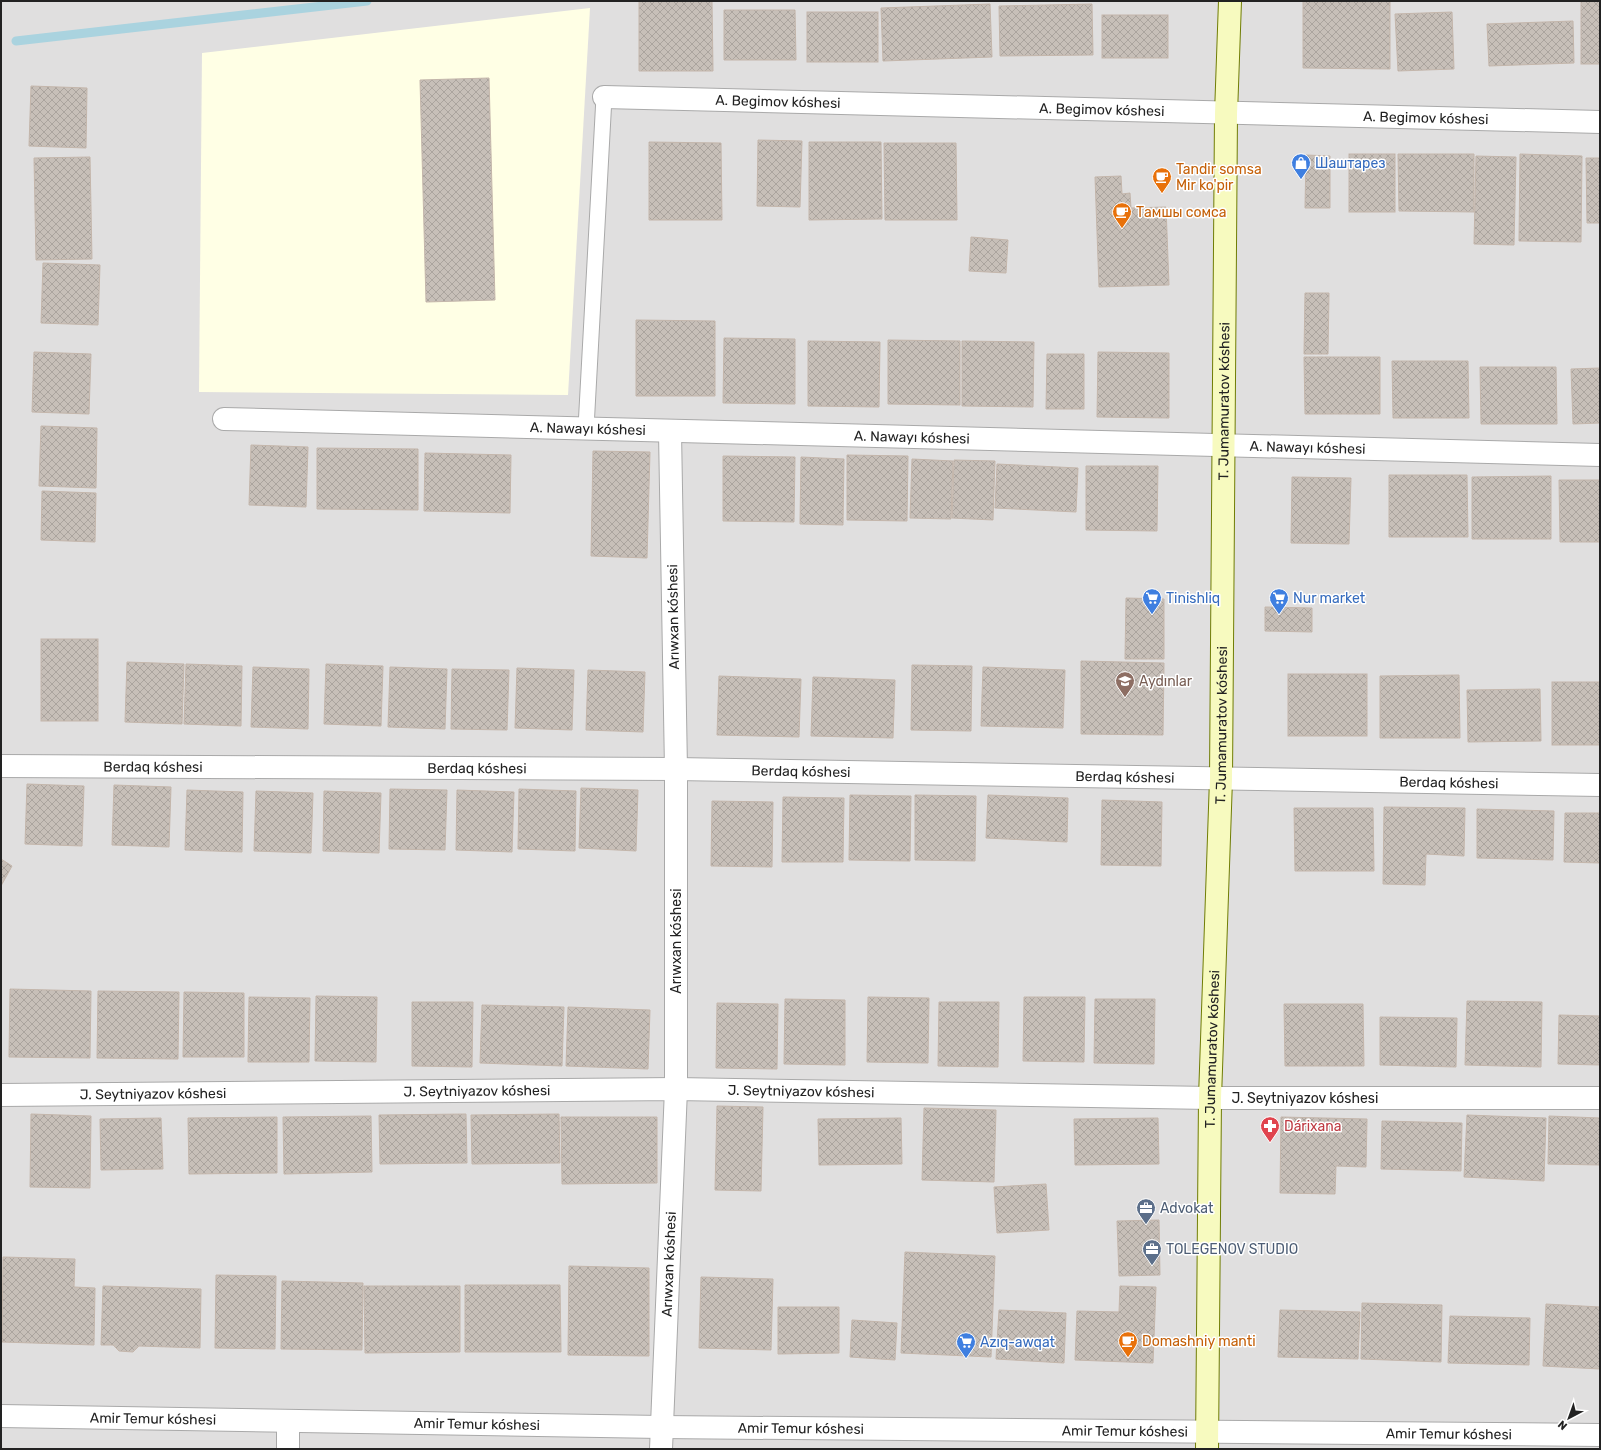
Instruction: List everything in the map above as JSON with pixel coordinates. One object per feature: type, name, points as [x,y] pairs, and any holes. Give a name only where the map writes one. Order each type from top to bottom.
[{"type":"main road","name":"T. Jumamuratov kóshesi","points":[[1207,1440],[1210,1098],[1221,779],[1226,114],[1230,1]]},
{"type":"street","name":"A. Begimov kóshesi","points":[[604,97],[1226,114],[1600,122]]},
{"type":"street","name":"A. Nawayı kóshesi","points":[[224,419],[586,428],[670,432],[1600,455]]},
{"type":"street","name":"Arıwxan kóshesi","points":[[661,1449],[676,1089],[676,769],[670,432]]},
{"type":"street","name":"Berdaq kóshesi","points":[[1,766],[676,769],[1600,785]]},
{"type":"street","name":"J. Seytniyazov kóshesi","points":[[1,1095],[676,1089],[1210,1098],[1600,1098]]},
{"type":"street","name":"Amir Temur kóshesi","points":[[1,1416],[661,1427],[1207,1440],[1600,1435]]},
{"type":"street","points":[[288,1421],[288,1449]]},
{"type":"lane","points":[[586,428],[604,97]]},
{"type":"shaded area","points":[[1,1],[1600,1],[1600,1449],[1,1449]]},
{"type":"shaded area","points":[[590,8],[568,395],[199,392],[202,53]]},
{"type":"building","points":[[639,1],[712,1],[713,71],[639,71]]},
{"type":"building","points":[[1303,1],[1390,1],[1390,69],[1303,68]]},
{"type":"building","points":[[1581,1],[1600,1],[1600,64],[1581,64]]},
{"type":"building","points":[[990,4],[992,57],[883,61],[881,8]]},
{"type":"building","points":[[1092,4],[1093,55],[1000,56],[999,6]]},
{"type":"building","points":[[724,10],[795,10],[796,60],[724,60]]},
{"type":"building","points":[[807,12],[878,12],[878,62],[807,62]]},
{"type":"building","points":[[1452,12],[1454,69],[1398,71],[1395,14]]},
{"type":"building","points":[[1102,15],[1168,15],[1168,58],[1102,58]]},
{"type":"building","points":[[1573,21],[1574,63],[1489,66],[1487,24]]},
{"type":"building","points":[[489,78],[495,300],[426,302],[420,80]]},
{"type":"building","points":[[31,86],[87,88],[86,148],[29,146]]},
{"type":"building","points":[[758,140],[802,141],[800,207],[757,206]]},
{"type":"building","points":[[649,142],[721,143],[722,220],[649,220]]},
{"type":"building","points":[[809,142],[881,142],[882,219],[809,220]]},
{"type":"building","points":[[884,143],[956,143],[957,220],[885,220]]},
{"type":"building","points":[[1349,154],[1395,154],[1395,212],[1349,212]]},
{"type":"building","points":[[1398,154],[1474,154],[1474,212],[1399,211]]},
{"type":"building","points":[[1520,154],[1582,156],[1581,242],[1519,241]]},
{"type":"building","points":[[1306,155],[1330,156],[1330,208],[1305,208]]},
{"type":"building","points":[[1476,156],[1516,157],[1514,245],[1474,244]]},
{"type":"building","points":[[90,157],[92,259],[36,260],[34,158]]},
{"type":"building","points":[[1586,158],[1600,158],[1600,223],[1587,223]]},
{"type":"building","points":[[1121,176],[1122,194],[1130,193],[1131,208],[1166,207],[1169,285],[1099,287],[1095,177]]},
{"type":"building","points":[[971,237],[1008,240],[1006,273],[969,271]]},
{"type":"building","points":[[43,263],[100,265],[98,325],[41,323]]},
{"type":"building","points":[[1305,293],[1329,293],[1328,354],[1304,354]]},
{"type":"building","points":[[636,320],[715,321],[715,396],[636,396]]},
{"type":"building","points":[[724,338],[795,339],[795,404],[723,403]]},
{"type":"building","points":[[888,340],[960,341],[960,405],[888,404]]},
{"type":"building","points":[[808,341],[880,342],[879,407],[808,406]]},
{"type":"building","points":[[962,341],[1034,342],[1033,407],[962,406]]},
{"type":"building","points":[[34,352],[91,354],[89,414],[32,412]]},
{"type":"building","points":[[1098,352],[1169,353],[1169,418],[1097,417]]},
{"type":"building","points":[[1047,354],[1084,354],[1084,409],[1046,409]]},
{"type":"building","points":[[1304,357],[1380,357],[1380,414],[1305,414]]},
{"type":"building","points":[[1392,361],[1468,361],[1469,418],[1393,418]]},
{"type":"building","points":[[1480,367],[1556,367],[1557,424],[1481,424]]},
{"type":"building","points":[[1600,368],[1600,423],[1573,424],[1571,369]]},
{"type":"building","points":[[41,426],[97,428],[96,488],[39,486]]},
{"type":"building","points":[[251,445],[308,447],[306,507],[249,505]]},
{"type":"building","points":[[317,448],[418,449],[418,510],[317,509]]},
{"type":"building","points":[[593,451],[650,452],[647,558],[591,556]]},
{"type":"building","points":[[425,453],[511,455],[510,513],[424,511]]},
{"type":"building","points":[[847,455],[908,456],[907,521],[847,520]]},
{"type":"building","points":[[723,456],[795,457],[794,522],[723,521]]},
{"type":"building","points":[[801,457],[844,459],[843,525],[800,524]]},
{"type":"building","points":[[912,459],[953,461],[951,519],[910,518]]},
{"type":"building","points":[[954,460],[995,461],[993,520],[952,518]]},
{"type":"building","points":[[997,464],[1078,468],[1076,512],[995,508]]},
{"type":"building","points":[[1086,466],[1158,466],[1157,531],[1086,530]]},
{"type":"building","points":[[1389,475],[1467,475],[1468,537],[1389,537]]},
{"type":"building","points":[[1551,476],[1551,539],[1472,539],[1472,477]]},
{"type":"building","points":[[1292,477],[1351,478],[1349,544],[1291,543]]},
{"type":"building","points":[[1559,480],[1600,480],[1600,542],[1560,542]]},
{"type":"building","points":[[42,491],[96,493],[95,542],[41,540]]},
{"type":"building","points":[[1126,598],[1164,599],[1164,659],[1125,659]]},
{"type":"building","points":[[1265,607],[1312,608],[1312,632],[1265,631]]},
{"type":"building","points":[[41,639],[98,639],[98,721],[41,721]]},
{"type":"building","points":[[1081,661],[1164,663],[1163,735],[1081,734]]},
{"type":"building","points":[[127,662],[184,664],[182,724],[125,722]]},
{"type":"building","points":[[186,664],[242,666],[241,726],[184,724]]},
{"type":"building","points":[[326,664],[383,666],[381,726],[324,724]]},
{"type":"building","points":[[912,665],[972,666],[971,731],[911,730]]},
{"type":"building","points":[[253,667],[309,669],[308,729],[251,727]]},
{"type":"building","points":[[390,667],[447,669],[445,729],[388,727]]},
{"type":"building","points":[[983,667],[1065,670],[1063,728],[981,726]]},
{"type":"building","points":[[517,668],[574,670],[572,730],[515,728]]},
{"type":"building","points":[[452,669],[509,670],[507,730],[451,729]]},
{"type":"building","points":[[588,670],[645,672],[643,732],[586,730]]},
{"type":"building","points":[[1288,674],[1367,674],[1367,736],[1288,736]]},
{"type":"building","points":[[1459,675],[1460,738],[1380,738],[1380,676]]},
{"type":"building","points":[[719,676],[801,679],[799,737],[717,735]]},
{"type":"building","points":[[813,677],[895,680],[893,738],[811,736]]},
{"type":"building","points":[[1552,682],[1600,682],[1600,745],[1552,745]]},
{"type":"building","points":[[1540,689],[1541,741],[1468,742],[1467,690]]},
{"type":"building","points":[[27,784],[84,786],[82,846],[25,844]]},
{"type":"building","points":[[114,785],[171,787],[169,847],[112,845]]},
{"type":"building","points":[[581,788],[638,790],[636,851],[579,848]]},
{"type":"building","points":[[390,789],[447,790],[445,850],[389,849]]},
{"type":"building","points":[[519,789],[576,791],[575,851],[518,849]]},
{"type":"building","points":[[187,790],[243,792],[242,852],[185,850]]},
{"type":"building","points":[[457,790],[514,792],[512,852],[456,850]]},
{"type":"building","points":[[256,791],[313,793],[311,853],[254,851]]},
{"type":"building","points":[[324,791],[381,793],[379,853],[323,851]]},
{"type":"building","points":[[850,795],[911,796],[910,861],[849,860]]},
{"type":"building","points":[[915,795],[976,796],[975,861],[915,860]]},
{"type":"building","points":[[988,795],[1068,798],[1067,842],[986,838]]},
{"type":"building","points":[[783,797],[844,798],[843,862],[782,862]]},
{"type":"building","points":[[1102,800],[1162,802],[1161,866],[1101,865]]},
{"type":"building","points":[[712,801],[773,802],[772,867],[711,866]]},
{"type":"building","points":[[1384,807],[1465,808],[1464,856],[1426,854],[1425,885],[1383,884]]},
{"type":"building","points":[[1294,808],[1373,808],[1374,871],[1295,871]]},
{"type":"building","points":[[1477,809],[1554,811],[1553,860],[1477,858]]},
{"type":"building","points":[[1565,813],[1600,813],[1600,863],[1564,862]]},
{"type":"building","points":[[1,859],[12,866],[1,886]]},
{"type":"building","points":[[10,989],[91,991],[90,1058],[9,1057]]},
{"type":"building","points":[[98,991],[179,992],[178,1059],[97,1058]]},
{"type":"building","points":[[184,992],[244,993],[244,1057],[183,1057]]},
{"type":"building","points":[[316,996],[377,997],[376,1062],[315,1061]]},
{"type":"building","points":[[249,997],[310,998],[309,1062],[248,1062]]},
{"type":"building","points":[[868,997],[929,998],[928,1063],[867,1062]]},
{"type":"building","points":[[1024,997],[1085,997],[1084,1062],[1023,1061]]},
{"type":"building","points":[[785,999],[845,1000],[845,1065],[784,1064]]},
{"type":"building","points":[[1095,999],[1155,999],[1154,1064],[1094,1063]]},
{"type":"building","points":[[1467,1001],[1542,1002],[1541,1067],[1465,1065]]},
{"type":"building","points":[[412,1002],[473,1002],[472,1067],[412,1066]]},
{"type":"building","points":[[939,1002],[999,1002],[998,1067],[938,1066]]},
{"type":"building","points":[[717,1003],[778,1004],[777,1069],[716,1068]]},
{"type":"building","points":[[1284,1004],[1363,1004],[1364,1066],[1285,1066]]},
{"type":"building","points":[[482,1005],[564,1007],[562,1066],[480,1063]]},
{"type":"building","points":[[568,1007],[650,1010],[648,1069],[566,1066]]},
{"type":"building","points":[[1559,1015],[1600,1016],[1600,1065],[1558,1064]]},
{"type":"building","points":[[1380,1017],[1457,1018],[1456,1067],[1380,1065]]},
{"type":"building","points":[[717,1106],[763,1107],[761,1191],[715,1190]]},
{"type":"building","points":[[924,1108],[996,1110],[994,1182],[922,1180]]},
{"type":"building","points":[[31,1114],[91,1116],[90,1188],[30,1187]]},
{"type":"building","points":[[466,1114],[467,1163],[380,1164],[379,1115]]},
{"type":"building","points":[[559,1114],[560,1163],[472,1164],[471,1115]]},
{"type":"building","points":[[1467,1115],[1546,1118],[1544,1181],[1464,1177]]},
{"type":"building","points":[[371,1116],[372,1172],[284,1174],[283,1117]]},
{"type":"building","points":[[1549,1116],[1600,1118],[1600,1165],[1548,1164]]},
{"type":"building","points":[[277,1117],[277,1173],[189,1174],[188,1118]]},
{"type":"building","points":[[561,1117],[657,1117],[657,1183],[562,1184]]},
{"type":"building","points":[[1281,1117],[1367,1119],[1366,1167],[1336,1166],[1335,1194],[1280,1193]]},
{"type":"building","points":[[161,1118],[163,1169],[101,1170],[100,1119]]},
{"type":"building","points":[[901,1118],[902,1164],[819,1165],[818,1119]]},
{"type":"building","points":[[1158,1118],[1159,1164],[1075,1165],[1074,1119]]},
{"type":"building","points":[[1382,1121],[1462,1123],[1461,1171],[1381,1169]]},
{"type":"building","points":[[1046,1184],[1049,1230],[997,1233],[994,1187]]},
{"type":"building","points":[[1159,1220],[1160,1275],[1119,1276],[1117,1221]]},
{"type":"building","points":[[905,1252],[995,1256],[991,1357],[901,1353]]},
{"type":"building","points":[[3,1257],[75,1259],[74,1287],[95,1288],[94,1345],[2,1342]]},
{"type":"building","points":[[569,1266],[649,1268],[649,1356],[568,1355]]},
{"type":"building","points":[[216,1275],[276,1276],[275,1349],[215,1348]]},
{"type":"building","points":[[701,1277],[773,1279],[771,1350],[699,1348]]},
{"type":"building","points":[[282,1281],[363,1283],[362,1350],[281,1349]]},
{"type":"building","points":[[465,1285],[560,1285],[561,1352],[465,1352]]},
{"type":"building","points":[[103,1286],[201,1289],[200,1348],[139,1346],[133,1352],[119,1351],[113,1345],[101,1345]]},
{"type":"building","points":[[364,1286],[460,1286],[460,1352],[365,1353]]},
{"type":"building","points":[[1120,1286],[1156,1287],[1153,1363],[1075,1360],[1077,1311],[1119,1312]]},
{"type":"building","points":[[1362,1303],[1442,1305],[1441,1362],[1361,1359]]},
{"type":"building","points":[[1546,1304],[1600,1307],[1600,1369],[1543,1366]]},
{"type":"building","points":[[778,1307],[839,1307],[839,1353],[778,1354]]},
{"type":"building","points":[[999,1310],[1066,1313],[1064,1363],[996,1359]]},
{"type":"building","points":[[1280,1310],[1360,1312],[1358,1359],[1278,1357]]},
{"type":"building","points":[[1450,1316],[1530,1318],[1529,1365],[1448,1363]]},
{"type":"building","points":[[852,1320],[897,1323],[895,1360],[850,1357]]},
{"type":"waterway","points":[[16,41],[367,1]]},
{"type":"place","name":"Шаштарез","points":[[1301,180]]},
{"type":"place","name":"Tandir somsa Mir ko'pir","points":[[1162,194]]},
{"type":"place","name":"Тамшы сомса","points":[[1122,229]]},
{"type":"place","name":"Tinishliq","points":[[1152,615]]},
{"type":"place","name":"Nur market","points":[[1279,615]]},
{"type":"place","name":"Aydınlar","points":[[1125,698]]},
{"type":"place","name":"Dárixana","points":[[1270,1143]]},
{"type":"place","name":"Advokat","points":[[1146,1225]]},
{"type":"place","name":"TOLEGENOV STUDIO","points":[[1152,1266]]},
{"type":"place","name":"Domashniy manti","points":[[1128,1358]]},
{"type":"place","name":"Azıq-awqat","points":[[966,1359]]}]
